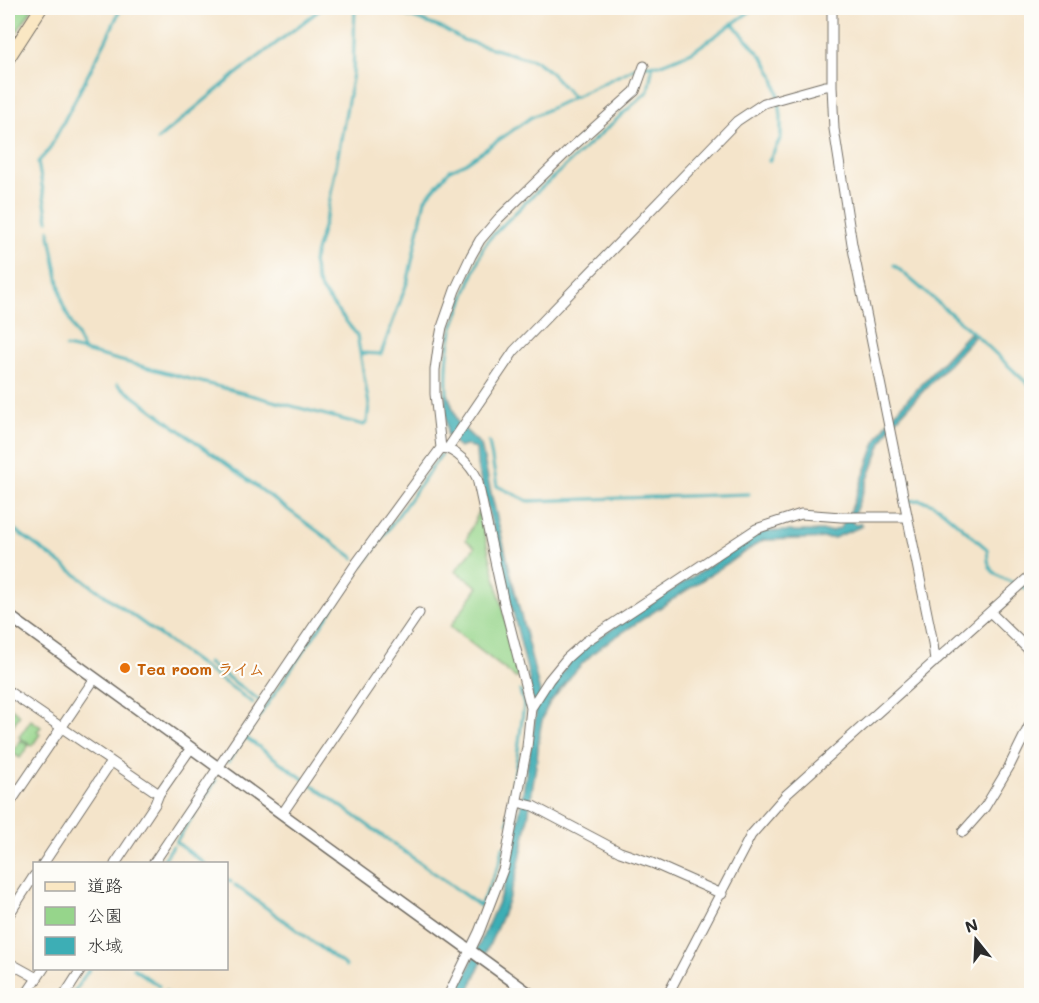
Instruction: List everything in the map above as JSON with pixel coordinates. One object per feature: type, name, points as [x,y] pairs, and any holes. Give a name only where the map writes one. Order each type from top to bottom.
[{"type":"main road","points":[[8,59],[41,8]]},
{"type":"street","points":[[832,8],[834,129],[852,244],[935,662]]},
{"type":"street","points":[[448,996],[471,952],[504,867],[518,803],[532,707],[504,603],[477,478],[472,468],[446,446],[435,394],[435,370],[442,327],[455,290],[480,240],[499,218],[570,149],[634,91],[644,66]]},
{"type":"street","points":[[154,862],[355,565],[462,426],[514,351],[737,121],[764,103],[832,86]]},
{"type":"street","points":[[532,707],[567,658],[585,642],[756,529],[801,514],[841,517],[907,517]]},
{"type":"street","points":[[667,996],[751,835],[787,794],[1032,574]]},
{"type":"street","points":[[990,612],[1032,653]]},
{"type":"street","points":[[282,814],[419,613]]},
{"type":"street","points":[[8,615],[533,996]]},
{"type":"street","points":[[8,806],[95,678]]},
{"type":"street","points":[[9,694],[159,794]]},
{"type":"street","points":[[963,832],[985,807],[1009,767],[1032,720]]},
{"type":"street","points":[[116,862],[191,748]]},
{"type":"street","points":[[44,862],[111,762]]},
{"type":"street","points":[[518,803],[533,806],[620,852],[652,863],[722,894]]},
{"type":"street","points":[[8,916],[33,878]]},
{"type":"street","points":[[8,962],[37,978]]},
{"type":"street","points":[[25,996],[43,970]]},
{"type":"street","points":[[64,996],[81,970]]},
{"type":"green space","points":[[18,8],[33,8],[16,33],[8,28],[8,23]]},
{"type":"green space","points":[[479,511],[519,676],[516,678],[450,627],[478,587],[455,571],[475,547],[466,540]]},
{"type":"green space","points":[[11,708],[20,715],[10,729],[8,713]]},
{"type":"green space","points":[[31,720],[41,727],[37,731],[40,734],[32,746],[19,737]]},
{"type":"green space","points":[[21,740],[29,745],[20,758],[12,753]]},
{"type":"water","points":[[969,333],[974,337],[893,423],[883,440],[852,522],[856,525],[861,523],[863,526],[834,538],[763,540],[603,645],[569,678],[552,700],[541,725],[521,855],[502,917],[467,996],[457,995],[501,895],[511,863],[536,715],[529,677],[477,465],[476,449],[467,445],[459,448],[447,435],[445,395],[448,394],[458,423],[481,445],[542,701],[569,663],[598,638],[754,537],[771,531],[832,531],[840,528],[850,512],[878,437],[891,417]]},
{"type":"waterway","points":[[48,220],[38,162],[49,150],[121,8]]},
{"type":"waterway","points":[[157,140],[235,75],[322,8]]},
{"type":"waterway","points":[[66,347],[364,425],[367,422],[369,405],[357,335],[322,291],[317,281],[313,262],[328,210],[353,73],[355,8]]},
{"type":"waterway","points":[[386,8],[444,29],[463,40],[536,61],[549,71],[573,97]]},
{"type":"waterway","points":[[360,353],[381,354],[408,280],[425,199],[450,170],[466,163],[530,118],[641,65],[659,65],[692,52],[755,8]]},
{"type":"waterway","points":[[732,23],[764,59],[773,75],[778,93],[781,137],[769,161]]},
{"type":"waterway","points":[[447,396],[447,361],[453,327],[483,248],[528,200],[648,91],[653,64]]},
{"type":"waterway","points":[[49,230],[63,305],[84,351]]},
{"type":"waterway","points":[[894,265],[978,337],[1032,388]]},
{"type":"waterway","points":[[117,384],[354,558]]},
{"type":"waterway","points":[[489,442],[497,486],[528,501],[749,494]]},
{"type":"waterway","points":[[363,565],[441,455]]},
{"type":"waterway","points":[[909,501],[919,500],[938,507],[987,549],[988,562],[993,571],[1016,584]]},
{"type":"waterway","points":[[8,525],[253,703]]},
{"type":"waterway","points":[[357,573],[245,737],[480,906],[500,862],[503,847]]},
{"type":"waterway","points":[[1022,587],[1032,591]]},
{"type":"waterway","points":[[208,663],[259,700]]},
{"type":"waterway","points":[[508,823],[524,705],[520,691]]},
{"type":"waterway","points":[[228,762],[245,737]]},
{"type":"waterway","points":[[202,862],[176,842],[216,780]]},
{"type":"waterway","points":[[162,862],[173,846]]},
{"type":"waterway","points":[[235,885],[346,966]]},
{"type":"waterway","points":[[71,996],[89,970]]},
{"type":"waterway","points":[[136,970],[159,986]]},
{"type":"waterway","points":[[165,991],[171,996]]},
{"type":"place","name":"Tea room ライム","points":[[125,668]]}]
